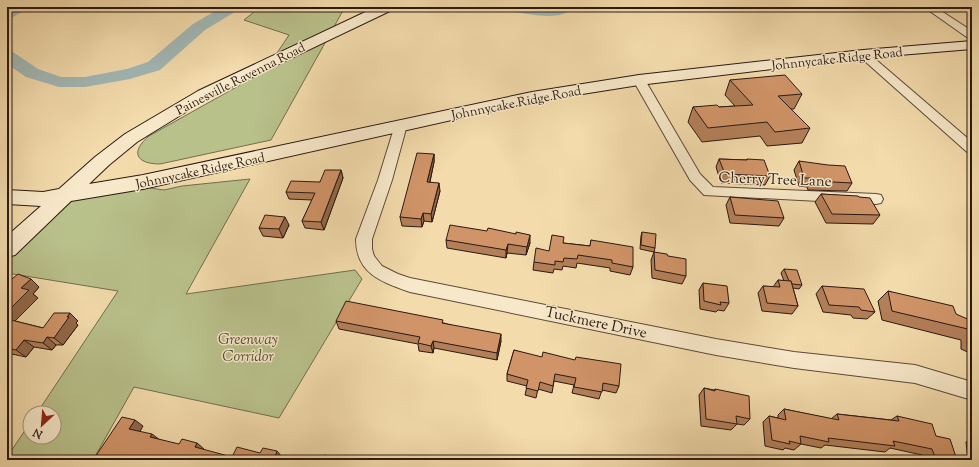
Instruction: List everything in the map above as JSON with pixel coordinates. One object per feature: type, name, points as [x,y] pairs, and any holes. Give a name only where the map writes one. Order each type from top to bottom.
[{"type":"main road","name":"Painesville Ravenna Road","points":[[7,249],[102,161],[131,138],[204,94],[387,7]]},
{"type":"main road","name":"Johnnycake Ridge Road","points":[[7,197],[43,199],[176,176],[401,125],[532,98],[639,80],[862,54],[972,45]]},
{"type":"street","points":[[929,7],[972,36]]},
{"type":"street","points":[[862,54],[972,149]]},
{"type":"street","name":"Cherry Tree Lane","points":[[639,80],[695,177],[709,192],[876,199]]},
{"type":"street","name":"Tuckmere Drive","points":[[401,125],[362,250],[366,260],[376,270],[393,280],[410,285],[716,347],[794,360],[915,374],[972,391]]},
{"type":"green space","points":[[260,7],[345,7],[271,140],[160,164],[145,162],[141,159],[138,156],[139,147],[149,136],[265,71],[289,35],[244,20]]},
{"type":"green space","name":"Greenway Corridor","points":[[250,179],[186,294],[355,270],[362,279],[279,418],[134,387],[93,460],[7,460],[7,457],[22,435],[22,445],[62,445],[62,405],[42,405],[118,291],[7,273],[7,251],[63,203],[118,183],[164,190],[182,186]]},
{"type":"building","points":[[785,75],[802,94],[778,96],[810,128],[775,132],[767,122],[708,128],[693,107],[753,105],[730,80]]},
{"type":"building","points":[[417,153],[434,154],[427,182],[439,183],[431,214],[423,213],[421,219],[400,217]]},
{"type":"building","points":[[719,159],[764,160],[770,176],[725,174]]},
{"type":"building","points":[[799,161],[845,166],[852,183],[814,181],[812,178],[804,178]]},
{"type":"building","points":[[325,170],[341,170],[321,222],[302,221],[315,193],[286,192],[291,181],[320,182]]},
{"type":"building","points":[[821,194],[870,198],[880,215],[832,214]]},
{"type":"building","points":[[730,197],[778,201],[784,218],[735,215]]},
{"type":"building","points":[[265,215],[285,217],[279,229],[259,228]]},
{"type":"building","points":[[450,225],[487,231],[488,228],[516,234],[516,232],[530,235],[527,247],[508,244],[506,250],[446,240]]},
{"type":"building","points":[[642,232],[656,234],[655,248],[641,245]]},
{"type":"building","points":[[552,235],[564,237],[563,243],[590,246],[591,240],[633,247],[633,267],[612,263],[612,260],[578,255],[577,259],[564,258],[563,262],[555,261],[555,265],[534,262],[536,248],[549,251]]},
{"type":"building","points":[[654,252],[686,259],[686,276],[655,270]]},
{"type":"building","points":[[784,269],[797,270],[802,285],[792,284],[791,281],[789,281]]},
{"type":"building","points":[[18,274],[31,279],[21,288],[29,290],[7,312],[7,283]]},
{"type":"building","points":[[778,280],[791,281],[798,306],[767,303],[763,286],[780,287]]},
{"type":"building","points":[[703,283],[727,286],[729,303],[720,302],[721,305],[704,301]]},
{"type":"building","points":[[822,286],[864,289],[875,312],[861,310],[859,307],[829,305]]},
{"type":"building","points":[[888,291],[953,306],[956,314],[972,321],[972,330],[892,311]]},
{"type":"building","points":[[346,301],[443,320],[442,323],[501,334],[497,353],[433,341],[431,346],[418,343],[420,337],[336,321]]},
{"type":"building","points":[[54,313],[70,313],[67,317],[69,317],[54,338],[47,337],[43,343],[24,340],[16,350],[7,348],[7,319],[43,328]]},
{"type":"building","points":[[514,350],[542,357],[543,352],[575,360],[576,357],[621,364],[619,386],[603,383],[602,392],[574,387],[576,378],[555,374],[553,386],[540,382],[538,391],[526,388],[528,380],[507,374]]},
{"type":"building","points":[[704,388],[749,396],[750,419],[736,416],[737,424],[706,419]]},
{"type":"building","points":[[784,409],[839,420],[837,414],[899,421],[897,416],[932,424],[936,436],[950,439],[957,460],[935,457],[932,449],[893,441],[895,446],[828,438],[829,442],[800,436],[801,444],[789,441],[790,444],[772,440],[769,416],[786,420]]},
{"type":"building","points":[[122,417],[135,420],[129,429],[152,434],[150,437],[179,444],[182,439],[197,443],[195,447],[232,457],[237,447],[260,453],[263,448],[277,451],[275,457],[289,460],[93,460]]},
{"type":"building","points":[[324,455],[334,457],[333,460],[321,460]]},
{"type":"waterway","points":[[7,15],[21,7]]},
{"type":"waterway","points":[[7,56],[32,73],[59,82],[85,82],[130,74],[154,66],[199,27],[233,7]]},
{"type":"waterway","points":[[514,7],[548,11],[555,11],[565,7]]}]
